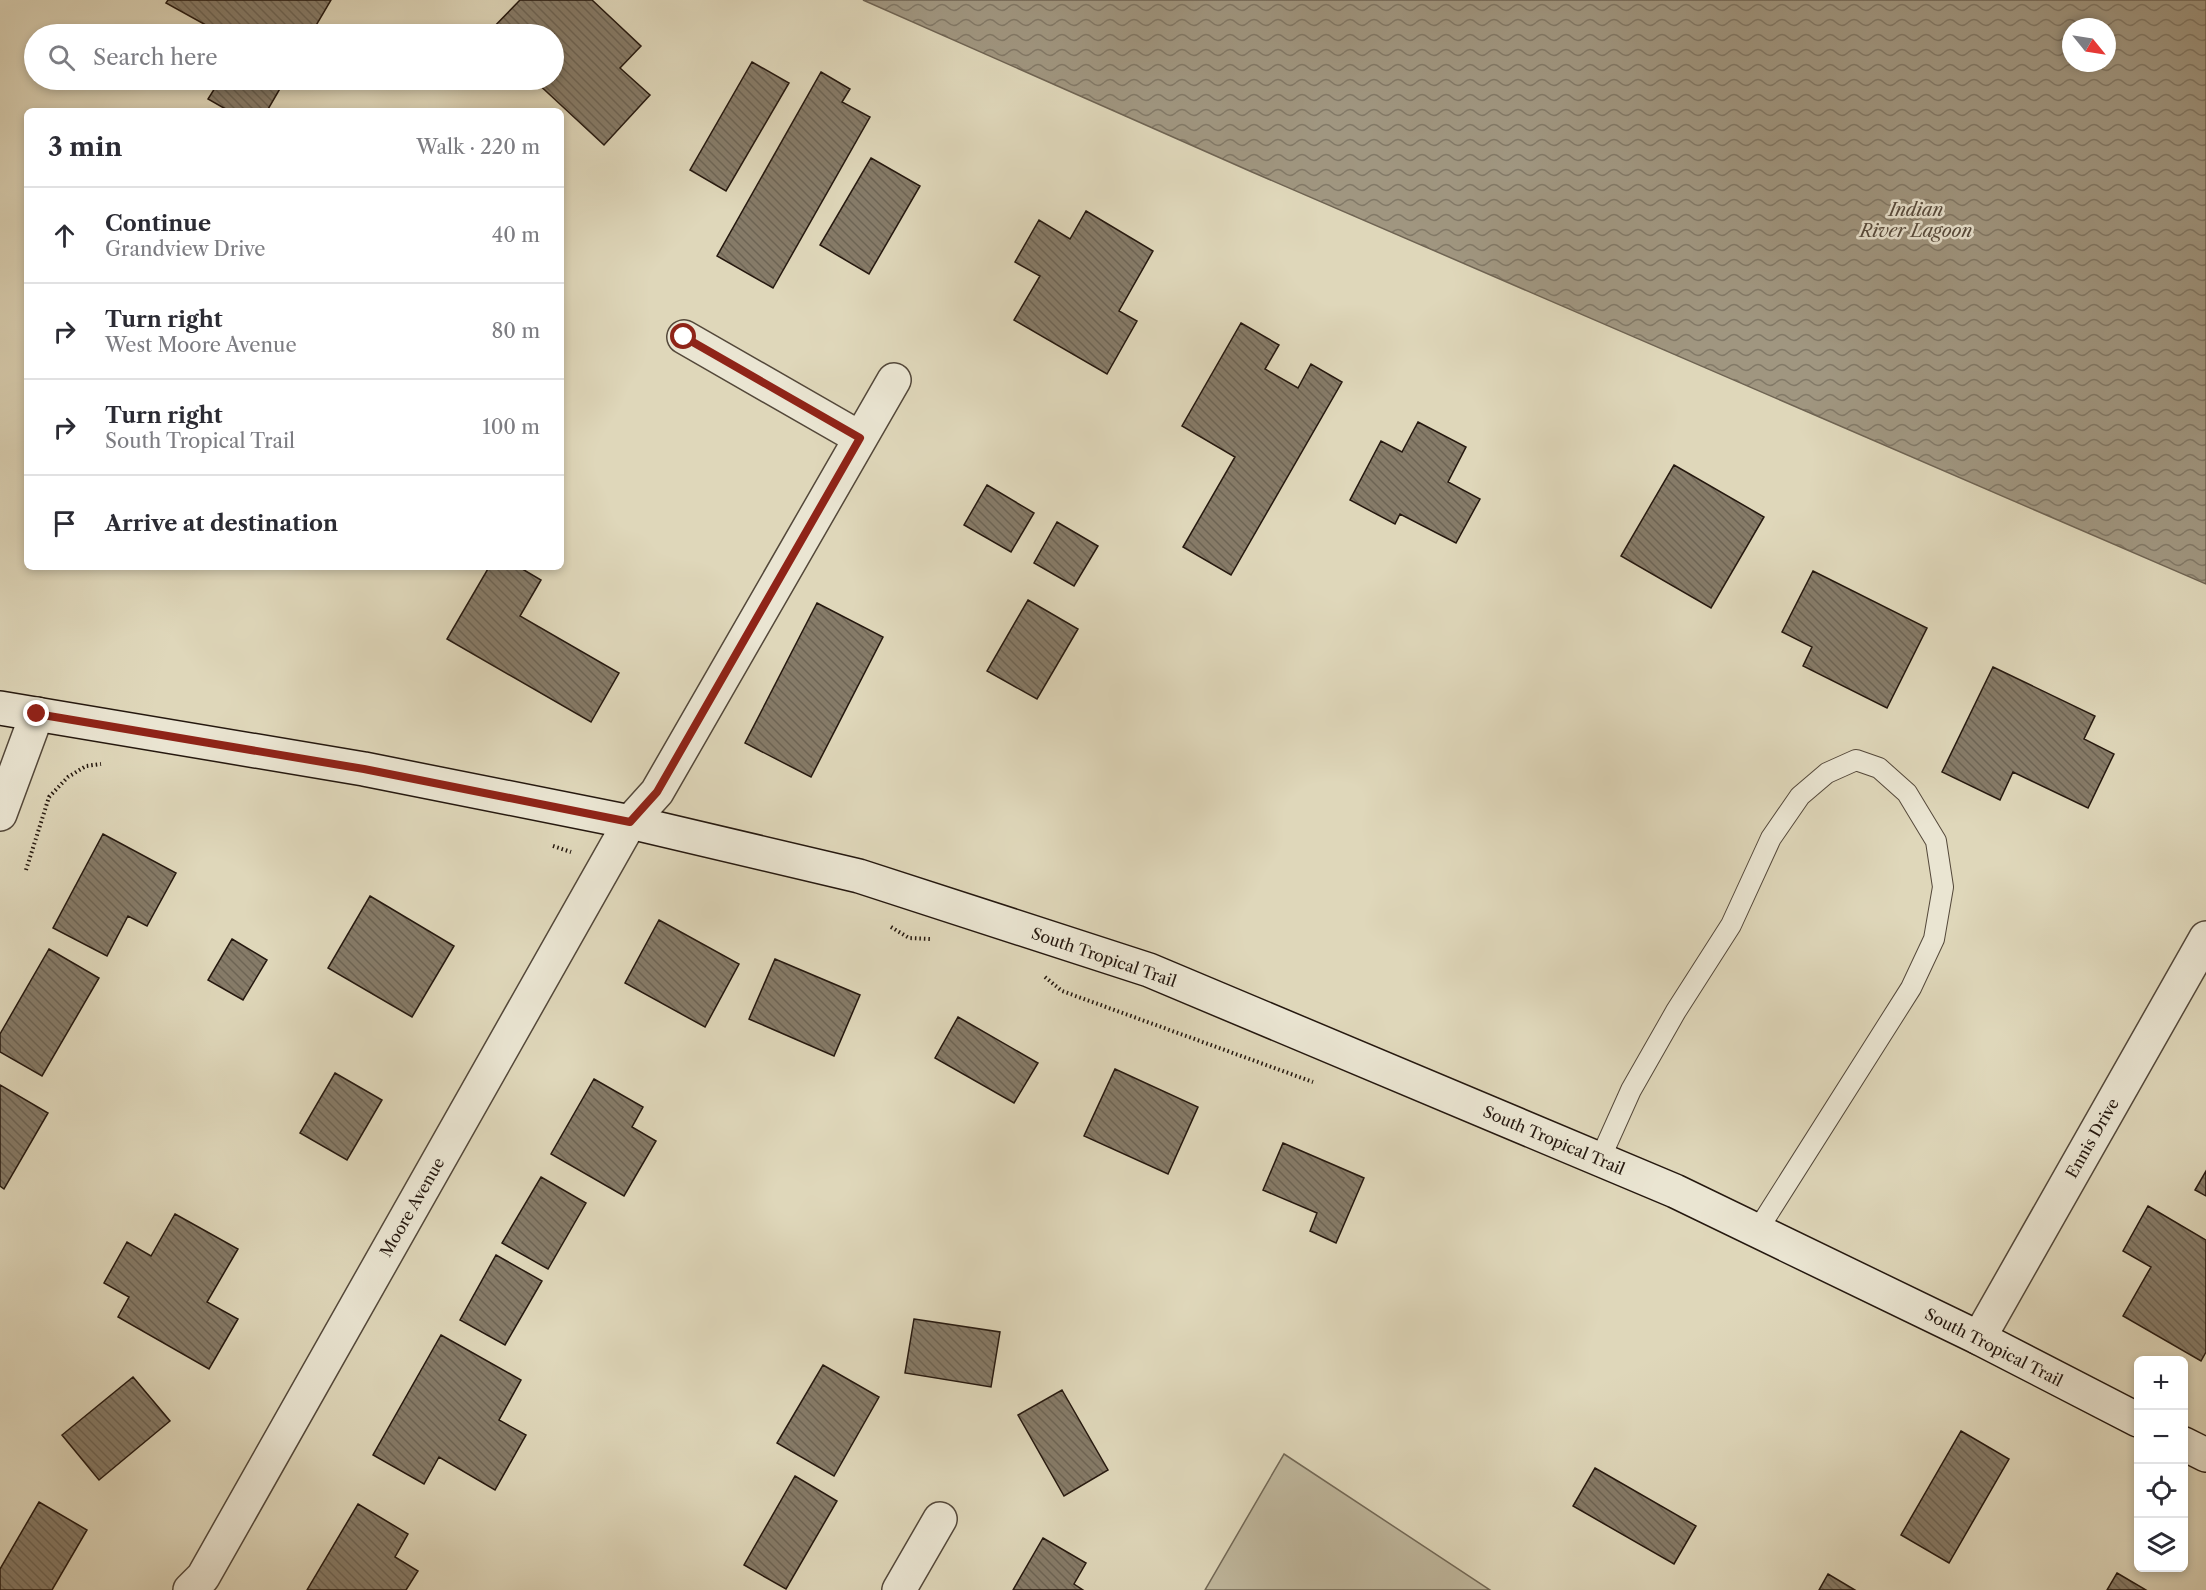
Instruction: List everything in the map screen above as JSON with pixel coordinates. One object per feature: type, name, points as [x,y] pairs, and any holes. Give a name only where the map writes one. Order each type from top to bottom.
[{"type":"street","points":[[684,337],[860,438]]},
{"type":"street","name":"Moore Avenue","points":[[190,1590],[203,1578],[630,822],[657,792],[894,380]]},
{"type":"street","name":"South Tropical Trail","points":[[0,708],[364,769],[630,822],[859,876],[1149,970],[1675,1191],[1979,1338],[2134,1417]]},
{"type":"street","points":[[0,814],[37,714]]},
{"type":"street","name":"Ennis Drive","points":[[1979,1338],[2206,938]]},
{"type":"street","points":[[2188,1446],[2206,1455]]},
{"type":"street","points":[[899,1590],[940,1519]]},
{"type":"lane","points":[[1600,1159],[1631,1090],[1676,1011],[1731,925],[1771,838],[1800,796],[1827,773],[1856,760],[1879,768],[1907,793],[1936,841],[1943,887],[1934,939],[1911,988],[1758,1231]]},
{"type":"path","points":[[26,870],[49,797],[68,777],[86,766],[106,763]]},
{"type":"path","points":[[545,844],[574,853],[609,859]]},
{"type":"path","points":[[887,923],[909,938],[933,939]]},
{"type":"path","points":[[1037,970],[1062,991],[1317,1083]]},
{"type":"shaded area","points":[[1284,1454],[1490,1590],[1205,1590]]},
{"type":"water","name":"Indian River Lagoon","points":[[863,0],[2206,0],[2206,584],[1252,172]]},
{"type":"building","points":[[168,0],[331,0],[317,24],[204,24],[166,3]]},
{"type":"building","points":[[520,0],[592,0],[641,46],[620,68],[650,95],[604,145],[545,90],[564,90],[564,24],[497,24]]},
{"type":"building","points":[[752,62],[789,83],[726,191],[690,170]]},
{"type":"building","points":[[821,72],[850,89],[842,102],[870,117],[773,288],[717,256]]},
{"type":"building","points":[[214,90],[279,90],[269,108],[224,108],[208,99]]},
{"type":"building","points":[[871,158],[920,186],[869,274],[820,245]]},
{"type":"building","points":[[1086,211],[1153,251],[1119,311],[1137,321],[1107,374],[1014,320],[1040,276],[1015,262],[1039,220],[1070,239]]},
{"type":"building","points":[[1241,323],[1279,345],[1265,369],[1298,388],[1311,364],[1342,382],[1231,575],[1183,547],[1235,457],[1182,426]]},
{"type":"building","points":[[1418,422],[1466,447],[1448,482],[1480,499],[1456,543],[1400,514],[1395,524],[1350,500],[1381,441],[1402,452]]},
{"type":"building","points":[[1674,465],[1764,517],[1711,608],[1621,556]]},
{"type":"building","points":[[987,485],[1034,513],[1011,552],[964,525]]},
{"type":"building","points":[[1057,522],[1098,546],[1074,586],[1034,563]]},
{"type":"building","points":[[487,570],[524,570],[541,580],[520,616],[619,673],[591,722],[447,639]]},
{"type":"building","points":[[1813,571],[1927,628],[1887,708],[1803,666],[1812,647],[1782,632]]},
{"type":"building","points":[[1028,600],[1078,629],[1037,699],[987,671]]},
{"type":"building","points":[[817,603],[883,637],[811,777],[745,743]]},
{"type":"building","points":[[1993,667],[2095,716],[2084,739],[2114,754],[2088,808],[2013,772],[2000,800],[1942,772]]},
{"type":"building","points":[[103,834],[176,873],[147,926],[128,916],[107,956],[53,928]]},
{"type":"building","points":[[370,896],[454,946],[412,1017],[328,968]]},
{"type":"building","points":[[659,920],[739,964],[705,1027],[625,983]]},
{"type":"building","points":[[232,939],[267,960],[243,1000],[208,980]]},
{"type":"building","points":[[49,949],[99,978],[42,1076],[0,1052],[0,1034]]},
{"type":"building","points":[[775,959],[860,995],[834,1056],[749,1019]]},
{"type":"building","points":[[958,1017],[1038,1063],[1014,1103],[935,1058]]},
{"type":"building","points":[[1115,1069],[1198,1107],[1168,1174],[1084,1136]]},
{"type":"building","points":[[335,1073],[382,1100],[347,1160],[300,1133]]},
{"type":"building","points":[[594,1079],[643,1107],[632,1127],[656,1141],[624,1196],[551,1154]]},
{"type":"building","points":[[0,1085],[48,1113],[4,1189],[0,1186]]},
{"type":"building","points":[[1283,1143],[1364,1178],[1336,1243],[1310,1231],[1317,1213],[1263,1190]]},
{"type":"building","points":[[2206,1171],[2206,1196],[2195,1190]]},
{"type":"building","points":[[541,1177],[586,1203],[548,1269],[502,1243]]},
{"type":"building","points":[[2148,1206],[2206,1240],[2206,1352],[2201,1361],[2123,1316],[2151,1267],[2123,1251]]},
{"type":"building","points":[[175,1214],[238,1249],[207,1302],[238,1319],[209,1369],[118,1317],[129,1297],[104,1283],[127,1242],[151,1256]]},
{"type":"building","points":[[496,1255],[542,1281],[505,1345],[460,1320]]},
{"type":"building","points":[[914,1319],[1000,1332],[991,1387],[905,1373]]},
{"type":"building","points":[[441,1335],[521,1380],[499,1420],[526,1435],[495,1490],[439,1457],[424,1484],[373,1455]]},
{"type":"building","points":[[823,1365],[879,1397],[834,1476],[777,1443]]},
{"type":"building","points":[[133,1377],[170,1421],[99,1480],[62,1435]]},
{"type":"building","points":[[1062,1390],[1108,1470],[1064,1496],[1018,1415]]},
{"type":"building","points":[[1961,1431],[2009,1459],[1949,1563],[1901,1535]]},
{"type":"building","points":[[1595,1468],[1696,1526],[1674,1564],[1573,1506]]},
{"type":"building","points":[[795,1476],[837,1501],[786,1589],[744,1565]]},
{"type":"building","points":[[39,1502],[87,1530],[52,1590],[0,1590],[0,1569]]},
{"type":"building","points":[[358,1504],[408,1534],[395,1557],[418,1571],[406,1590],[307,1590]]},
{"type":"building","points":[[1043,1538],[1086,1563],[1074,1584],[1083,1590],[1013,1590]]},
{"type":"building","points":[[2117,1573],[2146,1590],[2107,1590]]},
{"type":"building","points":[[1828,1574],[1855,1590],[1819,1590]]},
{"type":"route","points":[[37,714],[364,769],[630,822],[657,792],[860,438],[684,337]]}]
